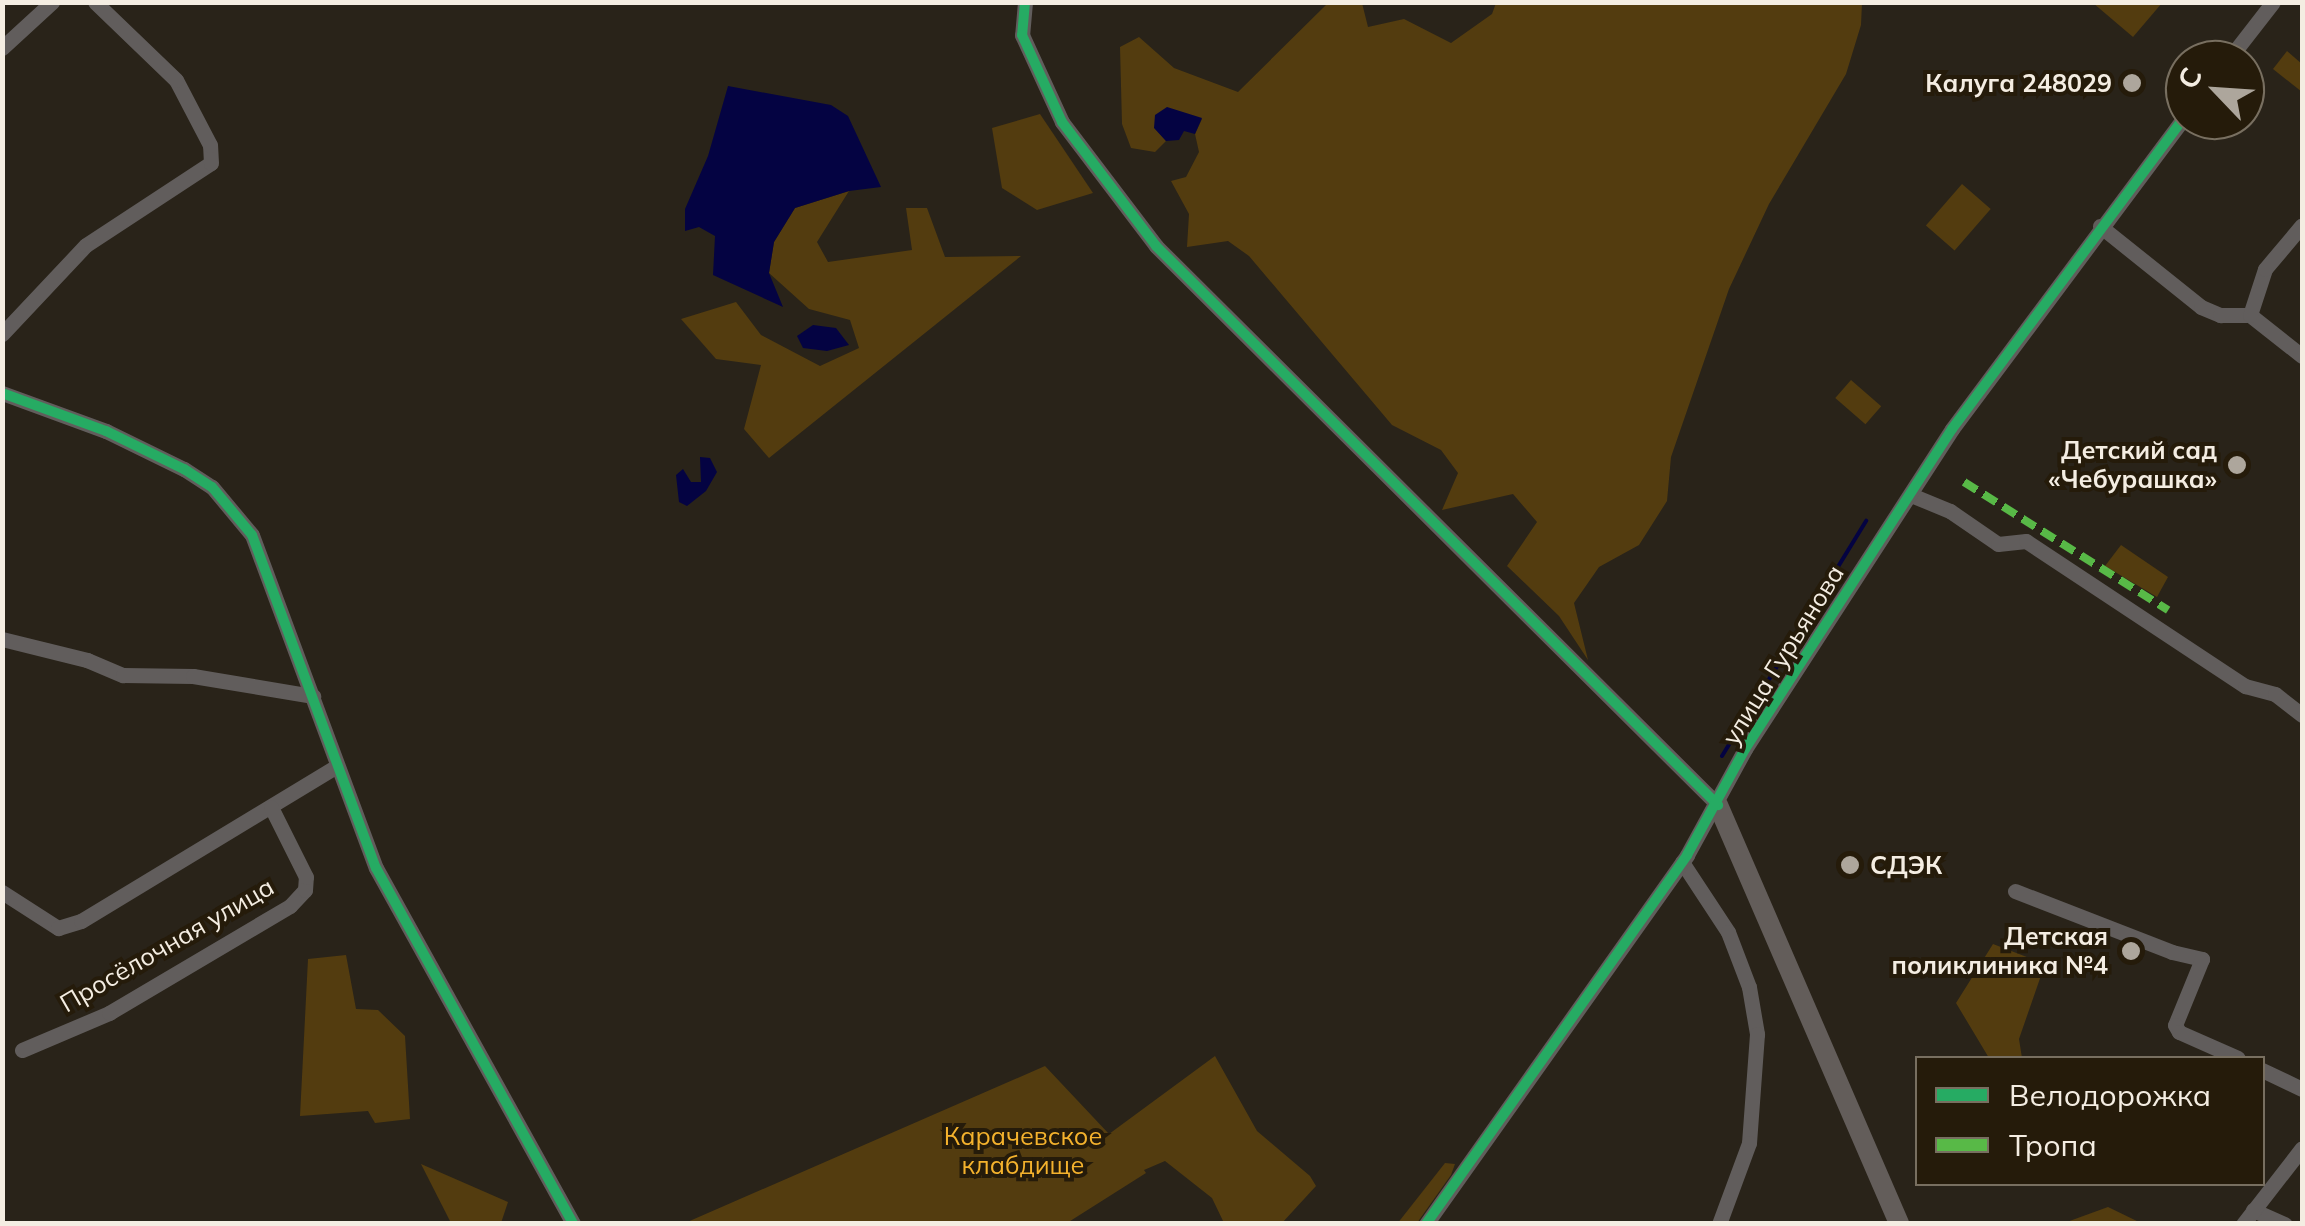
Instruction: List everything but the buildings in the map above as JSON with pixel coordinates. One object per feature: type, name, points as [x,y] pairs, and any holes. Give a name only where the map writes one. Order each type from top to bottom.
[{"type":"main road","points":[[1718,805],[1899,1224]]},
{"type":"street","points":[[2,48],[52,2]]},
{"type":"street","points":[[2,334],[86,245],[210,163],[210,145],[176,80],[94,2]]},
{"type":"street","points":[[1025,2],[1022,35],[1062,122],[1156,246],[1592,685],[1718,805]]},
{"type":"street","points":[[2244,40],[2273,2]]},
{"type":"street","name":"улица Гурьянова","points":[[1426,1224],[1682,862],[1718,805],[1745,749],[1998,362],[2166,140]]},
{"type":"street","points":[[2250,315],[2264,269],[2302,225]]},
{"type":"street","points":[[2100,226],[2200,307],[2220,315],[2250,315],[2302,356]]},
{"type":"street","points":[[2,393],[106,431],[212,487],[252,535],[335,767],[376,868],[572,1224]]},
{"type":"street","points":[[1911,496],[1950,511],[1998,544],[2026,541],[2244,686],[2276,694],[2302,715]]},
{"type":"street","points":[[2,639],[87,660],[123,675],[193,676],[312,696]]},
{"type":"street","points":[[2,892],[58,928],[81,921],[335,767]]},
{"type":"street","name":"Просёлочная улица","points":[[22,1050],[109,1013],[290,906],[305,890],[306,877],[271,807]]},
{"type":"street","points":[[1682,862],[1728,932],[1749,987],[1757,1034],[1749,1143],[1718,1224]]},
{"type":"street","points":[[2015,891],[2172,952],[2202,959],[2174,1025],[2179,1032],[2233,1056]]},
{"type":"street","points":[[2265,1071],[2302,1088]]},
{"type":"street","points":[[2243,1224],[2302,1148]]},
{"type":"street","points":[[2253,1210],[2285,1224]]},
{"type":"green space","points":[[1328,3],[1362,3],[1368,27],[1404,19],[1451,43],[1492,14],[1496,3],[1862,3],[1861,25],[1846,74],[1769,204],[1729,289],[1671,457],[1667,501],[1639,545],[1599,567],[1574,603],[1588,660],[1559,616],[1507,566],[1537,522],[1513,494],[1442,510],[1458,473],[1441,450],[1392,425],[1249,256],[1228,241],[1187,247],[1189,214],[1171,181],[1186,177],[1199,152],[1195,134],[1202,119],[1154,127],[1166,141],[1155,152],[1131,148],[1122,124],[1120,47],[1139,37],[1174,68],[1238,92]]},
{"type":"green space","points":[[2093,3],[2162,3],[2133,37]]},
{"type":"green space","points":[[2287,51],[2302,64],[2302,92],[2273,69]]},
{"type":"green space","points":[[1040,114],[1093,193],[1037,210],[1002,188],[992,128]]},
{"type":"green space","points":[[1962,184],[1991,209],[1955,250],[1926,226]]},
{"type":"green space","points":[[849,191],[817,242],[828,262],[912,250],[906,208],[927,208],[945,257],[1021,256],[769,458],[744,429],[761,365],[716,359],[681,319],[736,302],[761,335],[820,366],[859,348],[850,320],[809,309],[769,273],[774,242],[795,208]]},
{"type":"green space","points":[[1851,380],[1881,406],[1865,424],[1835,398]]},
{"type":"green space","points":[[2121,545],[2168,577],[2157,597],[2105,566]]},
{"type":"green space","points":[[1993,944],[2045,964],[2019,1039],[2022,1056],[1988,1056],[1956,1003]]},
{"type":"green space","points":[[346,955],[356,1009],[378,1010],[405,1036],[410,1119],[375,1123],[368,1111],[300,1116],[308,959]]},
{"type":"green space","name":"Карачевское клабдище","points":[[1215,1056],[1257,1131],[1310,1176],[1316,1186],[1282,1223],[1224,1223],[1212,1198],[1165,1161],[1144,1170],[1146,1173],[1067,1223],[685,1223],[1045,1066],[1109,1134]]},
{"type":"green space","points":[[1445,1163],[1455,1164],[1451,1175],[1417,1223],[1397,1224]]},
{"type":"green space","points":[[421,1164],[508,1202],[501,1223],[451,1223]]},
{"type":"green space","points":[[2108,1207],[2141,1223],[2064,1223]]},
{"type":"shaded area","points":[[728,86],[831,105],[848,116],[881,187],[849,191],[795,208],[774,242],[769,273],[783,307],[713,275],[715,236],[699,227],[685,231],[685,209],[708,156]]},
{"type":"shaded area","points":[[1167,107],[1202,118],[1195,134],[1184,131],[1179,140],[1166,141],[1154,128],[1155,115]]},
{"type":"shaded area","points":[[813,325],[836,328],[849,345],[827,351],[803,348],[797,336]]},
{"type":"shaded area","points":[[700,457],[710,458],[717,472],[706,491],[687,506],[679,502],[676,475],[683,469],[691,482],[701,482]]},
{"type":"waterway","points":[[1722,756],[1866,521]]},
{"type":"marked path","points":[[1964,482],[2168,610]]},
{"type":"cycle path","points":[[1025,2],[1022,35],[1062,122],[1156,246],[1718,805]]},
{"type":"cycle path","points":[[1426,1224],[1687,855],[1745,749],[1952,429],[2167,140]]},
{"type":"cycle path","points":[[2,393],[106,431],[184,469],[212,487],[252,535],[376,868],[573,1224]]},
{"type":"place","name":"Калуга 248029","points":[[2132,83]]},
{"type":"place","name":"Детский сад «Чебурашка»","points":[[2237,465]]},
{"type":"place","name":"СДЭК","points":[[1850,865]]},
{"type":"place","name":"Детская поликлиника №4","points":[[2131,951]]}]
